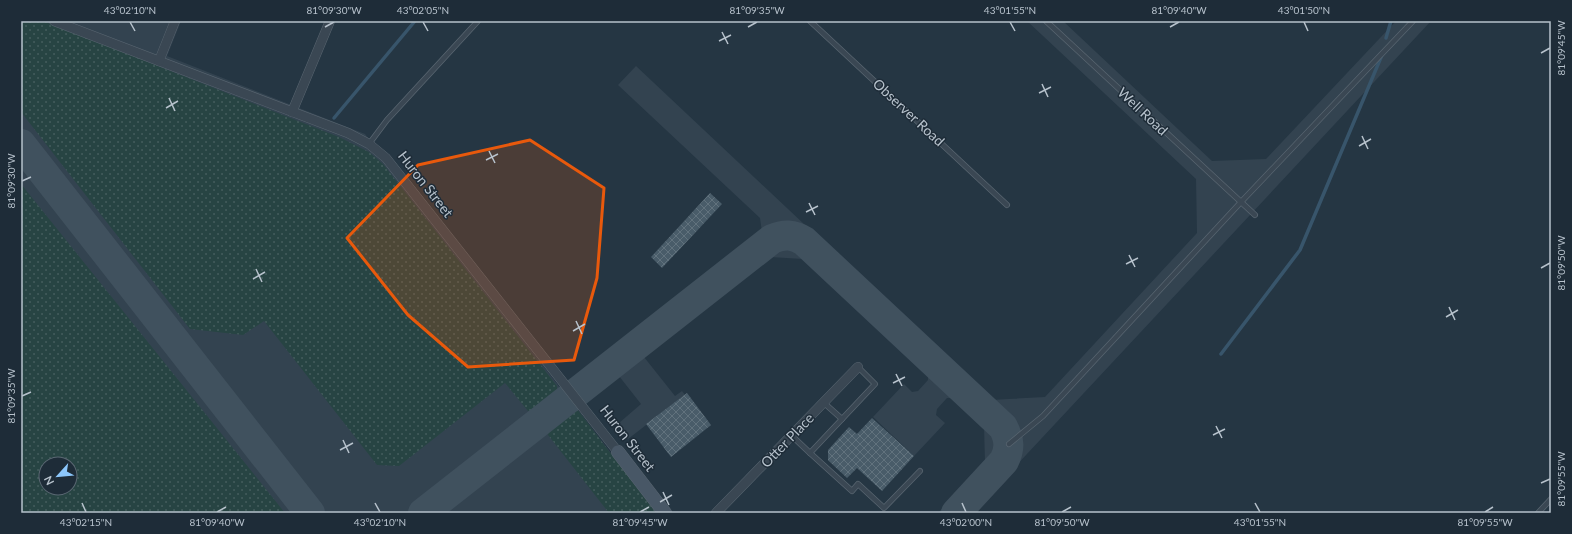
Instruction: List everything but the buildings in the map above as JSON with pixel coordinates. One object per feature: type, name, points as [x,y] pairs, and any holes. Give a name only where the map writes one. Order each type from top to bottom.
[{"type":"street","name":"Huron Street","points":[[54,21],[348,133],[369,144],[386,158],[665,513]]},
{"type":"street","points":[[159,61],[175,21]]},
{"type":"street","points":[[292,112],[330,21]]},
{"type":"street","name":"Otter Place","points":[[716,513],[858,367]]},
{"type":"lane","points":[[369,144],[387,120],[478,21]]},
{"type":"lane","name":"Observer Road","points":[[810,21],[1007,205]]},
{"type":"lane","name":"Well Road","points":[[1046,21],[1255,214]]},
{"type":"lane","points":[[1009,444],[1043,416],[1241,202],[1413,21]]},
{"type":"lane","points":[[810,453],[875,384],[858,367]]},
{"type":"lane","points":[[823,402],[842,419]]},
{"type":"lane","points":[[791,436],[852,491],[858,484],[884,508],[920,471]]},
{"type":"lane","points":[[1538,513],[1551,499]]},
{"type":"highlighted area","points":[[530,140],[604,188],[597,278],[574,360],[468,367],[408,315],[347,238],[418,165]]},
{"type":"shaded area","points":[[21,21],[181,21],[167,56],[365,134],[561,389],[762,232],[760,218],[618,85],[636,66],[991,400],[1045,397],[1197,233],[1196,179],[1027,21],[1063,21],[1212,161],[1266,159],[1396,21],[1431,21],[972,513],[938,513],[985,462],[984,426],[953,398],[947,398],[937,409],[936,415],[945,423],[914,456],[873,417],[904,384],[912,392],[918,391],[928,380],[928,375],[803,259],[770,257],[644,357],[675,396],[682,391],[685,395],[628,439],[619,427],[619,423],[641,404],[619,376],[577,409],[657,513],[21,513]]},
{"type":"green space","points":[[21,21],[43,21],[339,137],[369,152],[383,164],[557,386],[557,392],[537,408],[528,411],[505,383],[399,466],[377,465],[264,321],[243,335],[190,329],[21,112]]},
{"type":"green space","points":[[21,184],[285,513],[21,513]]},
{"type":"green space","points":[[577,409],[656,513],[609,513],[548,435],[549,430]]},
{"type":"waterway","points":[[334,118],[415,21]]},
{"type":"waterway","points":[[1386,38],[1391,21]]},
{"type":"waterway","points":[[1221,354],[1300,250],[1382,55]]},
{"type":"taxiway","points":[[21,144],[310,513]]},
{"type":"taxiway","points":[[423,513],[772,239],[781,236],[796,237],[804,241],[1003,427],[1007,436],[1008,444],[1004,461],[956,513]]}]
